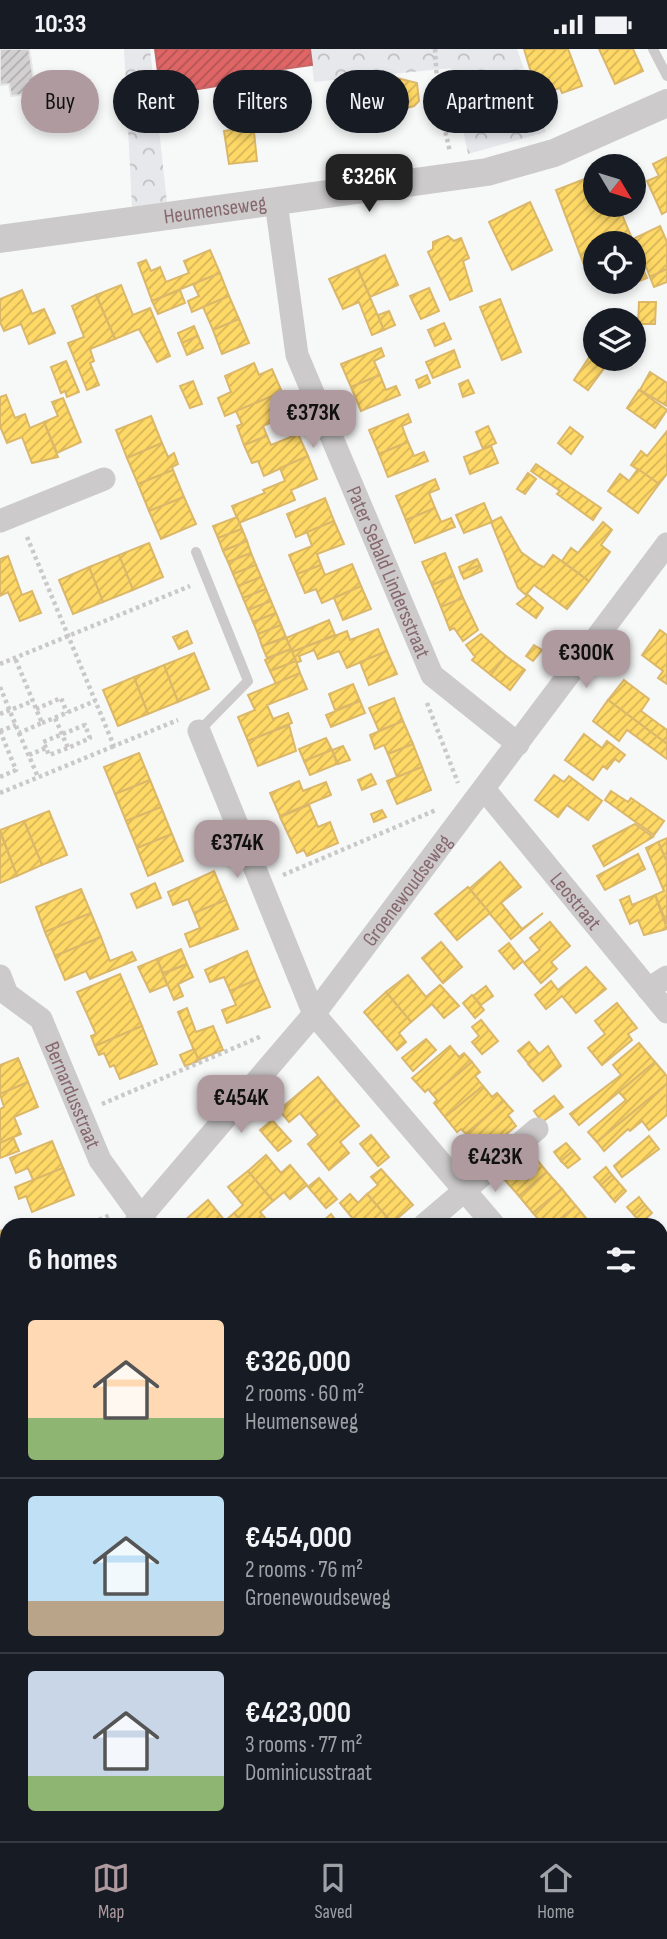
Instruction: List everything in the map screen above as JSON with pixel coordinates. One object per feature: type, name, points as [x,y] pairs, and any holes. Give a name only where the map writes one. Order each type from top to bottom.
[{"type":"street","name":"Heumenseweg","points":[[0,239],[276,202],[522,164],[554,153],[667,103]]},
{"type":"street","name":"Pater Sebald Lindersstraat","points":[[276,202],[297,355],[432,675],[518,744]]},
{"type":"street","points":[[8,517],[104,479]]},
{"type":"street","name":"Groenewoudseweg","points":[[145,1218],[314,1014],[472,799],[518,744],[667,544]]},
{"type":"street","points":[[199,731],[314,1014],[487,1218]]},
{"type":"street","name":"Leostraat","points":[[472,799],[657,983],[667,1012]]},
{"type":"street","name":"Bernardusstraat","points":[[0,977],[7,994],[41,1019],[100,1160],[138,1218]]},
{"type":"street","points":[[432,1218],[537,1129]]},
{"type":"lane","points":[[653,49],[667,76]]},
{"type":"lane","points":[[197,552],[248,681],[199,731]]},
{"type":"path","points":[[435,49],[438,99],[455,176]]},
{"type":"path","points":[[8,517],[68,636],[114,746]]},
{"type":"path","points":[[0,664],[207,579]]},
{"type":"path","points":[[15,658],[42,723]]},
{"type":"path","points":[[263,884],[472,799],[426,699],[432,675]]},
{"type":"path","points":[[0,687],[38,777]]},
{"type":"path","points":[[36,709],[61,698],[67,713]]},
{"type":"path","points":[[0,714],[33,701]]},
{"type":"path","points":[[19,733],[95,701]]},
{"type":"path","points":[[55,718],[68,748]]},
{"type":"path","points":[[0,793],[177,719],[199,731]]},
{"type":"path","points":[[0,776],[16,770],[0,731],[16,725]]},
{"type":"path","points":[[85,725],[90,738],[68,748],[49,755],[43,742],[85,725]]},
{"type":"path","points":[[29,755],[46,748]]},
{"type":"path","points":[[0,753],[8,750]]},
{"type":"path","points":[[81,1113],[265,1035]]},
{"type":"green space","points":[[124,49],[150,49],[152,70],[125,70]]},
{"type":"green space","points":[[310,49],[517,49],[524,70],[451,68],[409,72],[409,70],[326,70],[326,81],[314,82]]},
{"type":"green space","points":[[128,133],[159,133],[167,202],[132,207]]},
{"type":"green space","points":[[464,133],[542,133],[468,154]]},
{"type":"building: Homes","points":[[524,49],[568,49],[582,86],[562,93],[558,89],[558,70],[530,70]]},
{"type":"building: Homes","points":[[599,49],[633,49],[643,71],[615,84]]},
{"type":"building: Homes","points":[[409,81],[417,83],[419,101],[409,107]]},
{"type":"building: Homes","points":[[224,133],[254,133],[257,161],[229,164]]},
{"type":"building: Homes","points":[[667,157],[667,211],[662,214],[647,181],[659,176],[653,164]]},
{"type":"building: Homes","points":[[583,180],[583,217],[623,217],[629,231],[583,231],[583,262],[556,190]]},
{"type":"building: Homes","points":[[530,202],[552,250],[512,270],[489,222]]},
{"type":"building: Homes","points":[[660,226],[667,242],[667,269],[650,277],[646,267],[646,233]]},
{"type":"building: Homes","points":[[448,236],[454,241],[461,238],[469,258],[463,261],[472,291],[450,300],[428,252],[433,249],[433,242]]},
{"type":"building: Homes","points":[[210,250],[220,273],[152,301],[138,263],[146,260],[151,271],[160,267],[166,282],[189,273],[184,261]]},
{"type":"building: Homes","points":[[385,255],[398,285],[370,297],[357,267]]},
{"type":"building: Homes","points":[[357,267],[384,330],[372,335],[359,302],[343,309],[329,279]]},
{"type":"building: Homes","points":[[667,269],[667,282],[654,287],[650,277]]},
{"type":"building: Homes","points":[[220,273],[229,296],[192,312],[188,301],[199,296],[193,284]]},
{"type":"building: Homes","points":[[121,285],[133,315],[150,308],[170,356],[157,362],[139,329],[115,339],[96,295]]},
{"type":"building: Homes","points":[[429,288],[439,311],[421,319],[410,296]]},
{"type":"building: Homes","points":[[22,290],[32,314],[44,309],[55,333],[29,344],[21,324],[4,331],[0,322],[0,299]]},
{"type":"building: Homes","points":[[180,290],[185,303],[158,314],[152,301]]},
{"type":"building: Homes","points":[[96,295],[115,339],[90,349],[94,361],[90,363],[99,385],[87,390],[68,343],[84,337],[72,306]]},
{"type":"building: Homes","points":[[229,296],[239,319],[213,330],[203,307]]},
{"type":"building: Homes","points":[[500,299],[521,352],[502,360],[480,307]]},
{"type":"building: Homes","points":[[639,302],[656,302],[655,324],[646,324],[646,308],[639,308]]},
{"type":"building: Homes","points":[[389,311],[395,325],[384,330],[378,315]]},
{"type":"building: Homes","points":[[239,319],[249,343],[222,354],[213,330]]},
{"type":"building: Homes","points":[[444,323],[451,339],[435,346],[428,330]]},
{"type":"building: Homes","points":[[194,326],[198,336],[182,343],[178,333]]},
{"type":"building: Homes","points":[[198,336],[203,348],[187,355],[182,343]]},
{"type":"building: Homes","points":[[381,348],[384,356],[374,361],[380,375],[351,387],[341,364]]},
{"type":"building: Homes","points":[[454,350],[460,367],[433,378],[426,362]]},
{"type":"building: Homes","points":[[66,361],[79,392],[67,397],[65,391],[61,393],[51,367]]},
{"type":"building: Homes","points":[[254,363],[259,375],[272,369],[282,392],[225,416],[218,398],[231,392],[225,376]]},
{"type":"building: Homes","points":[[583,366],[583,371],[602,371],[588,390],[574,380]]},
{"type":"building: Homes","points":[[650,372],[667,383],[667,406],[640,390]]},
{"type":"building: Homes","points":[[380,375],[386,390],[396,386],[400,395],[361,411],[351,387]]},
{"type":"building: Homes","points":[[427,375],[430,383],[419,388],[416,380]]},
{"type":"building: Homes","points":[[468,380],[474,393],[463,397],[459,384]]},
{"type":"building: Homes","points":[[193,381],[202,404],[190,408],[180,386]]},
{"type":"building: Homes","points":[[639,390],[667,410],[655,428],[627,408]]},
{"type":"building: Homes","points":[[282,392],[291,414],[263,426],[267,436],[244,445],[237,426],[242,424],[236,411]]},
{"type":"building: Homes","points":[[6,395],[15,418],[25,414],[30,428],[44,422],[58,457],[32,463],[22,437],[7,443],[0,426],[0,397]]},
{"type":"building: Homes","points":[[63,398],[81,442],[57,453],[44,422],[58,416],[52,402]]},
{"type":"building: Homes","points":[[408,414],[411,422],[402,426],[408,442],[379,454],[369,430]]},
{"type":"building: Homes","points":[[151,416],[162,443],[127,458],[116,430]]},
{"type":"building: Homes","points":[[488,426],[496,443],[483,449],[476,432]]},
{"type":"building: Homes","points":[[570,427],[583,437],[571,454],[558,443]]},
{"type":"building: Homes","points":[[667,431],[667,474],[659,484],[631,465],[641,451],[647,456]]},
{"type":"building: Homes","points":[[298,434],[308,456],[264,476],[258,461],[252,463],[244,445],[267,436],[271,445]]},
{"type":"building: Homes","points":[[408,442],[414,456],[424,452],[428,461],[388,477],[379,454]]},
{"type":"building: Homes","points":[[162,443],[168,457],[174,453],[178,464],[172,467],[173,470],[138,484],[127,458]]},
{"type":"building: Homes","points":[[491,446],[498,463],[470,474],[464,457]]},
{"type":"building: Homes","points":[[308,456],[317,479],[291,490],[295,500],[239,523],[232,506],[265,493],[263,490],[285,481],[280,468]]},
{"type":"building: Homes","points":[[536,464],[601,508],[593,520],[557,494],[560,491],[531,471]]},
{"type":"building: Homes","points":[[638,469],[659,484],[638,513],[608,491],[620,474],[629,481]]},
{"type":"building: Homes","points":[[173,470],[184,497],[149,511],[138,484]]},
{"type":"building: Homes","points":[[528,473],[536,479],[525,494],[517,489]]},
{"type":"building: Homes","points":[[435,479],[439,489],[429,493],[435,508],[406,520],[396,496]]},
{"type":"building: Homes","points":[[184,497],[196,524],[161,539],[149,511]]},
{"type":"building: Homes","points":[[325,498],[334,521],[296,537],[287,514]]},
{"type":"building: Homes","points":[[484,503],[492,522],[464,533],[456,515]]},
{"type":"building: Homes","points":[[435,508],[441,522],[451,518],[455,527],[415,543],[406,520]]},
{"type":"building: Homes","points":[[237,517],[242,529],[218,538],[213,526]]},
{"type":"building: Homes","points":[[501,517],[521,552],[544,567],[553,555],[589,581],[567,609],[534,585],[526,595],[518,588],[491,522]]},
{"type":"building: Homes","points":[[334,521],[344,544],[317,554],[321,565],[297,574],[289,555],[312,546],[307,532]]},
{"type":"building: Homes","points":[[603,522],[612,530],[601,545],[610,552],[589,581],[562,561],[571,548],[578,553]]},
{"type":"building: Homes","points":[[242,529],[247,541],[223,551],[218,538]]},
{"type":"building: Homes","points":[[247,541],[251,553],[228,562],[223,551]]},
{"type":"building: Homes","points":[[149,543],[163,577],[133,590],[119,555]]},
{"type":"building: Homes","points":[[251,553],[256,565],[233,574],[228,562]]},
{"type":"building: Homes","points":[[445,553],[454,576],[432,585],[422,562]]},
{"type":"building: Homes","points":[[119,555],[133,590],[103,602],[89,567]]},
{"type":"building: Homes","points":[[8,556],[22,595],[32,591],[41,613],[20,621],[8,592],[0,596],[0,559]]},
{"type":"building: Homes","points":[[477,559],[480,565],[461,573],[459,567]]},
{"type":"building: Homes","points":[[352,564],[361,586],[322,603],[316,589],[305,593],[297,574],[321,565],[325,575]]},
{"type":"building: Homes","points":[[256,565],[261,577],[238,586],[233,574]]},
{"type":"building: Homes","points":[[480,565],[482,571],[464,579],[461,573]]},
{"type":"building: Homes","points":[[89,567],[103,602],[73,614],[59,580]]},
{"type":"building: Homes","points":[[454,576],[463,598],[441,607],[432,585]]},
{"type":"building: Homes","points":[[261,577],[266,589],[243,598],[238,586]]},
{"type":"building: Homes","points":[[361,586],[371,609],[343,620],[334,598]]},
{"type":"building: Homes","points":[[266,589],[271,601],[248,610],[243,598]]},
{"type":"building: Homes","points":[[528,595],[543,608],[536,618],[517,604]]},
{"type":"building: Homes","points":[[463,598],[478,630],[463,641],[454,628],[450,630],[441,607]]},
{"type":"building: Homes","points":[[271,601],[276,613],[253,622],[248,610]]},
{"type":"building: Homes","points":[[276,613],[281,625],[258,634],[253,622]]},
{"type":"building: Homes","points":[[329,620],[335,635],[292,652],[286,638]]},
{"type":"building: Homes","points":[[281,625],[286,637],[262,646],[258,634]]},
{"type":"building: Homes","points":[[378,629],[387,651],[347,668],[339,651],[318,659],[314,650],[299,656],[301,661],[296,663],[292,652],[347,631],[350,640]]},
{"type":"building: Homes","points":[[660,630],[667,635],[667,684],[658,678],[663,671],[642,655]]},
{"type":"building: Homes","points":[[187,631],[192,643],[179,649],[173,637]]},
{"type":"building: Homes","points":[[481,634],[506,656],[491,675],[472,660],[475,657],[466,645]]},
{"type":"building: Homes","points":[[286,638],[291,649],[267,658],[262,646]]},
{"type":"building: Homes","points":[[534,645],[542,650],[533,661],[526,656]]},
{"type":"building: Homes","points":[[291,649],[296,661],[270,671],[265,660]]},
{"type":"building: Homes","points":[[387,651],[397,674],[369,685],[360,662]]},
{"type":"building: Homes","points":[[194,653],[209,689],[178,702],[164,665]]},
{"type":"building: Homes","points":[[506,656],[525,670],[510,690],[491,675]]},
{"type":"building: Homes","points":[[296,661],[300,673],[276,684],[270,671]]},
{"type":"building: Homes","points":[[164,665],[178,702],[148,714],[134,677]]},
{"type":"building: Homes","points":[[300,673],[307,689],[267,705],[273,719],[288,713],[292,723],[248,741],[238,717],[255,710],[248,695]]},
{"type":"building: Homes","points":[[134,677],[148,714],[118,726],[103,690]]},
{"type":"building: Homes","points":[[624,680],[649,699],[641,711],[667,730],[667,744],[608,700]]},
{"type":"building: Homes","points":[[353,684],[360,701],[335,710],[329,694]]},
{"type":"building: Homes","points":[[394,698],[403,721],[379,731],[369,708]]},
{"type":"building: Homes","points":[[608,700],[667,744],[667,759],[627,730],[619,741],[593,721]]},
{"type":"building: Homes","points":[[360,701],[365,713],[331,727],[326,715]]},
{"type":"building: Homes","points":[[403,721],[413,744],[388,754],[384,745],[375,749],[370,735]]},
{"type":"building: Homes","points":[[289,725],[296,751],[258,766],[248,741]]},
{"type":"building: Homes","points":[[584,734],[602,748],[607,741],[625,755],[619,762],[615,759],[607,769],[603,766],[593,780],[565,760]]},
{"type":"building: Homes","points":[[326,738],[332,750],[304,761],[299,749]]},
{"type":"building: Homes","points":[[413,744],[422,767],[397,777],[388,754]]},
{"type":"building: Homes","points":[[343,746],[350,760],[338,764],[332,750]]},
{"type":"building: Homes","points":[[332,750],[337,764],[310,775],[304,761]]},
{"type":"building: Homes","points":[[139,753],[150,780],[115,794],[104,767]]},
{"type":"building: Homes","points":[[422,767],[431,790],[397,804],[387,781]]},
{"type":"building: Homes","points":[[371,774],[376,784],[362,790],[358,780]]},
{"type":"building: Homes","points":[[554,775],[564,782],[569,776],[602,801],[588,820],[567,805],[558,817],[535,800]]},
{"type":"building: Homes","points":[[150,780],[161,807],[126,821],[115,794]]},
{"type":"building: Homes","points":[[299,781],[303,791],[326,782],[331,795],[280,816],[270,793]]},
{"type":"building: Homes","points":[[611,791],[628,802],[631,798],[664,821],[654,835],[605,800]]},
{"type":"building: Homes","points":[[309,805],[318,827],[330,822],[338,843],[307,856],[304,850],[297,853],[280,817]]},
{"type":"building: Homes","points":[[161,807],[172,834],[137,848],[126,821]]},
{"type":"building: Homes","points":[[382,810],[386,817],[374,822],[371,814]]},
{"type":"building: Homes","points":[[49,811],[67,855],[42,865],[24,821]]},
{"type":"building: Homes","points":[[24,821],[42,865],[17,876],[0,830]]},
{"type":"building: Homes","points":[[635,824],[653,837],[604,866],[593,846]]},
{"type":"building: Homes","points":[[0,832],[17,876],[0,883]]},
{"type":"building: Homes","points":[[172,834],[183,861],[148,876],[137,848]]},
{"type":"building: Homes","points":[[667,838],[667,862],[658,842]]},
{"type":"building: Homes","points":[[658,842],[667,862],[667,924],[655,895],[664,891],[646,848]]},
{"type":"building: Homes","points":[[638,854],[645,869],[605,890],[597,876]]},
{"type":"building: Homes","points":[[500,862],[521,887],[501,903],[522,929],[543,913],[511,939],[469,889]]},
{"type":"building: Homes","points":[[214,871],[226,900],[194,913],[188,899],[173,905],[168,892]]},
{"type":"building: Homes","points":[[155,883],[161,898],[137,908],[131,894]]},
{"type":"building: Homes","points":[[468,887],[490,913],[457,940],[435,914]]},
{"type":"building: Homes","points":[[81,889],[91,913],[45,932],[36,907]]},
{"type":"building: Homes","points":[[655,895],[667,929],[644,935],[638,920],[630,924],[620,900],[629,896],[632,905]]},
{"type":"building: Homes","points":[[226,900],[238,929],[190,947],[185,934],[200,928],[194,913]]},
{"type":"building: Homes","points":[[91,913],[101,937],[55,956],[45,932]]},
{"type":"building: Homes","points":[[550,922],[570,946],[551,962],[557,969],[541,983],[524,963],[540,950],[530,938]]},
{"type":"building: Homes","points":[[101,937],[110,961],[132,952],[136,960],[90,979],[86,971],[65,980],[55,956]]},
{"type":"building: Homes","points":[[441,942],[462,967],[443,983],[422,958]]},
{"type":"building: Homes","points":[[509,943],[523,961],[514,969],[499,951]]},
{"type":"building: Homes","points":[[181,949],[187,964],[163,973],[157,959]]},
{"type":"building: Homes","points":[[247,951],[258,979],[230,991],[224,977],[210,982],[205,970]]},
{"type":"building: Homes","points":[[157,959],[167,985],[150,992],[138,967]]},
{"type":"building: Homes","points":[[187,964],[193,977],[178,984],[183,996],[174,1000],[163,974]]},
{"type":"building: Homes","points":[[586,967],[606,989],[576,1013],[562,996],[546,1009],[535,995],[551,981],[558,990]]},
{"type":"building: Homes","points":[[120,974],[142,1026],[95,1046],[91,1036],[96,1034],[77,992]]},
{"type":"building: Homes","points":[[408,975],[426,997],[440,985],[459,1006],[444,1018],[432,1004],[411,1022],[386,992]]},
{"type":"building: Homes","points":[[258,979],[270,1007],[227,1023],[222,1010],[236,1005],[230,991]]},
{"type":"building: Homes","points":[[486,986],[493,996],[481,1005],[473,996]]},
{"type":"building: Homes","points":[[386,992],[411,1022],[399,1033],[406,1042],[397,1050],[364,1012]]},
{"type":"building: Homes","points":[[472,995],[484,1010],[475,1018],[463,1003]]},
{"type":"building: Homes","points":[[617,1003],[637,1028],[628,1034],[632,1040],[602,1065],[588,1048],[605,1034],[595,1021]]},
{"type":"building: Homes","points":[[187,1008],[196,1032],[213,1026],[223,1050],[198,1060],[178,1012]]},
{"type":"building: Homes","points":[[481,1020],[498,1041],[482,1054],[472,1042],[479,1036],[472,1027]]},
{"type":"building: Homes","points":[[142,1026],[157,1064],[120,1079],[114,1065],[110,1067],[104,1053],[99,1055],[95,1046]]},
{"type":"building: Homes","points":[[426,1039],[436,1050],[413,1071],[402,1058]]},
{"type":"building: Homes","points":[[529,1042],[539,1054],[528,1063],[518,1051]]},
{"type":"building: Homes","points":[[639,1043],[655,1062],[579,1125],[570,1114],[621,1075],[613,1065]]},
{"type":"building: Homes","points":[[450,1046],[459,1057],[464,1053],[472,1062],[433,1095],[428,1089],[425,1092],[412,1078]]},
{"type":"building: Homes","points":[[548,1046],[561,1066],[543,1081],[528,1064]]},
{"type":"building: Homes","points":[[194,1049],[199,1061],[185,1066],[180,1055]]},
{"type":"building: Homes","points":[[18,1058],[28,1082],[0,1094],[0,1065]]},
{"type":"building: Homes","points":[[472,1062],[480,1072],[475,1076],[483,1086],[445,1117],[434,1103],[437,1100],[433,1095]]},
{"type":"building: Homes","points":[[655,1062],[667,1076],[667,1084],[597,1142],[588,1132],[626,1100],[619,1092]]},
{"type":"building: Homes","points":[[318,1077],[337,1100],[309,1124],[300,1113],[289,1122],[279,1110]]},
{"type":"building: Homes","points":[[28,1082],[38,1107],[14,1117],[21,1134],[0,1143],[0,1109],[4,1107],[0,1094]]},
{"type":"building: Homes","points":[[667,1084],[667,1115],[649,1130],[642,1121],[630,1131],[628,1129],[604,1151],[597,1142]]},
{"type":"building: Homes","points":[[483,1086],[492,1097],[497,1093],[504,1101],[466,1134],[461,1129],[457,1132],[445,1117]]},
{"type":"building: Homes","points":[[554,1096],[563,1107],[542,1122],[534,1111]]},
{"type":"building: Homes","points":[[337,1100],[359,1126],[340,1142],[349,1153],[329,1170],[308,1144],[318,1135],[309,1124]]},
{"type":"building: Homes","points":[[504,1101],[513,1111],[508,1115],[516,1126],[479,1157],[467,1143],[470,1139],[466,1134]]},
{"type":"building: Homes","points":[[272,1120],[291,1141],[278,1151],[260,1130]]},
{"type":"building: Homes","points":[[371,1135],[389,1157],[378,1166],[360,1144]]},
{"type":"building: Homes","points":[[649,1136],[659,1149],[622,1177],[614,1166]]},
{"type":"building: Homes","points":[[13,1137],[19,1151],[0,1158],[0,1143]]},
{"type":"building: Homes","points":[[52,1141],[63,1168],[33,1180],[28,1168],[16,1173],[10,1158]]},
{"type":"building: Homes","points":[[566,1143],[573,1151],[561,1161],[554,1152]]},
{"type":"building: Homes","points":[[573,1151],[580,1159],[568,1168],[561,1161]]},
{"type":"building: Homes","points":[[266,1155],[281,1173],[290,1165],[307,1185],[290,1199],[284,1192],[273,1201],[248,1171]]},
{"type":"building: Homes","points":[[533,1155],[547,1172],[519,1196],[504,1179]]},
{"type":"building: Homes","points":[[606,1167],[612,1175],[601,1185],[594,1177]]},
{"type":"building: Homes","points":[[63,1168],[74,1195],[32,1212],[26,1196],[19,1199],[15,1187]]},
{"type":"building: Homes","points":[[381,1169],[413,1205],[398,1218],[388,1218],[367,1194],[378,1185],[371,1177]]},
{"type":"building: Homes","points":[[248,1171],[273,1201],[260,1212],[265,1218],[238,1218],[234,1213],[243,1205],[228,1187]]},
{"type":"building: Homes","points":[[547,1172],[562,1189],[533,1213],[519,1196]]},
{"type":"building: Homes","points":[[612,1175],[626,1191],[615,1202],[601,1185]]},
{"type":"building: Homes","points":[[319,1178],[337,1199],[326,1208],[308,1187]]},
{"type":"building: Homes","points":[[562,1189],[576,1206],[561,1218],[537,1218],[533,1213]]},
{"type":"building: Homes","points":[[350,1194],[358,1203],[367,1194],[388,1218],[352,1218],[340,1203]]},
{"type":"building: Homes","points":[[639,1197],[645,1205],[634,1215],[627,1207]]},
{"type":"building: Homes","points":[[208,1200],[223,1218],[187,1218]]},
{"type":"building: Homes","points":[[645,1205],[652,1213],[646,1218],[637,1218],[634,1215]]},
{"type":"building: Homes","points":[[576,1206],[586,1218],[561,1218]]},
{"type":"building: Shops","points":[[155,49],[310,49],[312,65],[276,70],[213,70],[213,87],[199,89],[199,70],[158,70]]},
{"type":"building: Other","points":[[0,49],[29,49],[32,70],[21,70],[21,95],[11,96],[9,84],[0,85]]}]
